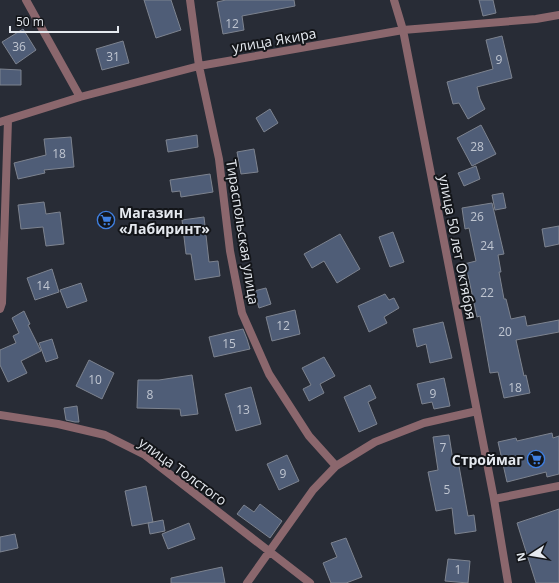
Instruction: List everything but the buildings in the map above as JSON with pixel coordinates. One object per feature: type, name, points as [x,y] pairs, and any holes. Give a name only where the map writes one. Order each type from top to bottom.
[{"type":"street","points":[[26,0],[80,97]]},
{"type":"street","name":"Тираспольская улица","points":[[190,0],[199,66],[219,159],[230,252],[242,313],[269,374],[309,436],[336,466]]},
{"type":"street","name":"улица 50 лет Октября","points":[[394,0],[403,30],[494,499],[508,583]]},
{"type":"street","name":"улица Якира","points":[[0,122],[80,97],[199,66],[403,30],[536,20],[559,15]]},
{"type":"street","points":[[0,309],[2,295],[8,120]]},
{"type":"street","points":[[247,583],[313,490],[336,466],[375,442],[424,423],[476,411]]},
{"type":"street","name":"улица Толстого","points":[[0,415],[58,424],[105,435],[145,455],[310,583]]},
{"type":"street","points":[[494,499],[559,486]]},
{"type":"place","name":"Магазин «Лабиринт»","points":[[106,220]]},
{"type":"place","name":"Строймаг","points":[[536,459]]}]
